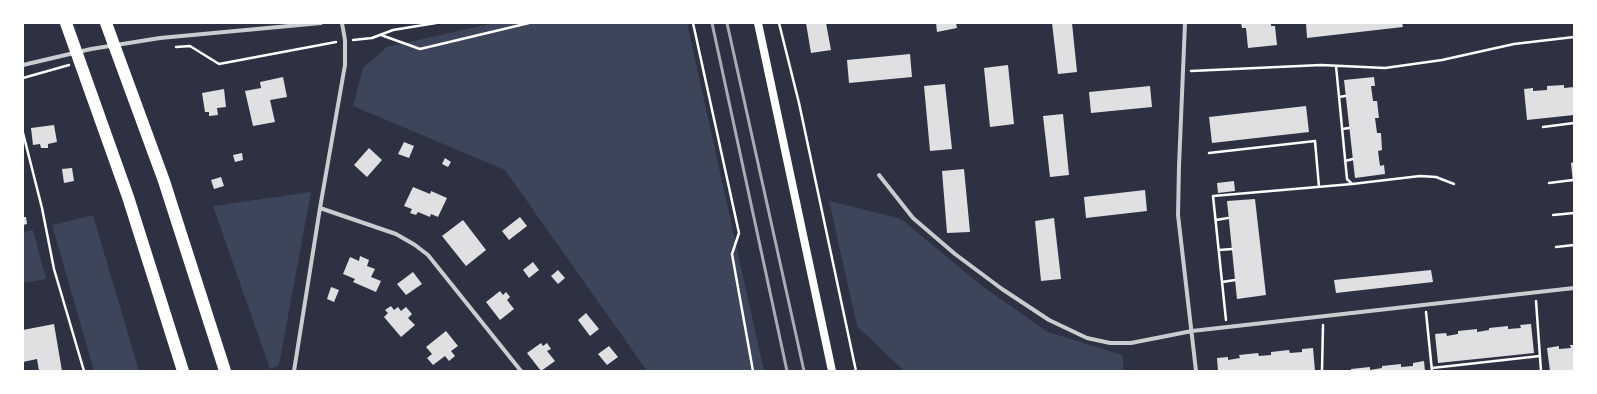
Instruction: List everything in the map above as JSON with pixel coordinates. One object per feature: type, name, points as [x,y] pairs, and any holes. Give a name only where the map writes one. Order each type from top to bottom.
[{"type":"highway","points":[[66,23],[128,197],[183,371]]},
{"type":"highway","points":[[106,23],[164,181],[225,371]]},
{"type":"main road","points":[[758,23],[832,371]]},
{"type":"street","points":[[23,65],[91,49],[160,38],[321,23]]},
{"type":"street","points":[[294,371],[345,65],[345,40],[342,23]]},
{"type":"street","points":[[1186,23],[1178,166],[1178,215],[1196,371]]},
{"type":"street","points":[[879,175],[913,218],[955,254],[1002,289],[1049,320],[1087,338],[1110,343],[1131,343],[1192,331],[1574,288]]},
{"type":"street","points":[[320,208],[396,234],[415,244],[424,251],[521,371]]},
{"type":"path","points":[[364,39],[381,35],[393,30],[436,23]]},
{"type":"path","points":[[381,35],[420,48],[530,23]]},
{"type":"path","points":[[693,23],[739,233],[732,254],[753,371]]},
{"type":"path","points":[[779,23],[799,102],[856,371]]},
{"type":"path","points":[[1183,71],[1321,65],[1385,68],[1442,60],[1514,44],[1574,37]]},
{"type":"path","points":[[169,47],[190,46],[219,64],[328,44]]},
{"type":"path","points":[[1336,66],[1346,179],[1352,184]]},
{"type":"path","points":[[23,78],[27,76]]},
{"type":"path","points":[[1339,98],[1345,96]]},
{"type":"path","points":[[1543,127],[1574,123]]},
{"type":"path","points":[[1342,129],[1349,128]]},
{"type":"path","points":[[23,133],[42,208],[54,269],[84,371]]},
{"type":"path","points":[[1209,153],[1315,141],[1319,187]]},
{"type":"path","points":[[1345,160],[1353,159]]},
{"type":"path","points":[[1226,327],[1213,196],[1352,184],[1420,176],[1436,177],[1454,184]]},
{"type":"path","points":[[1549,183],[1573,180]]},
{"type":"path","points":[[1553,215],[1574,213]]},
{"type":"path","points":[[1216,220],[1228,218]]},
{"type":"path","points":[[1556,247],[1574,245]]},
{"type":"path","points":[[1219,250],[1232,249]]},
{"type":"path","points":[[1222,282],[1235,280]]},
{"type":"path","points":[[1535,292],[1541,371]]},
{"type":"path","points":[[1425,305],[1432,370],[1540,356]]},
{"type":"path","points":[[1322,371],[1324,317]]},
{"type":"shaded area","points":[[494,23],[687,23],[764,371],[647,371],[505,170],[353,106],[363,68],[387,47]]},
{"type":"shaded area","points":[[311,192],[279,365],[270,369],[213,206]]},
{"type":"shaded area","points":[[829,201],[901,219],[982,286],[1048,332],[1122,355],[1124,371],[904,371],[857,326]]},
{"type":"shaded area","points":[[93,215],[139,371],[94,371],[52,225]]},
{"type":"shaded area","points":[[33,230],[46,279],[23,283],[23,232]]},
{"type":"building","points":[[806,23],[826,23],[831,50],[811,53]]},
{"type":"building","points":[[936,23],[956,23],[957,28],[937,32]]},
{"type":"building","points":[[1052,23],[1072,23],[1077,72],[1058,74]]},
{"type":"building","points":[[1241,23],[1271,23],[1271,26],[1275,26],[1277,45],[1248,48],[1246,28],[1242,28]]},
{"type":"building","points":[[1306,23],[1402,23],[1403,27],[1307,38]]},
{"type":"building","points":[[910,54],[912,77],[849,83],[847,60]]},
{"type":"building","points":[[1008,65],[1014,124],[990,127],[984,68]]},
{"type":"building","points":[[283,77],[287,97],[270,100],[275,122],[253,126],[245,91],[261,88],[260,82]]},
{"type":"building","points":[[1374,77],[1375,86],[1371,86],[1373,101],[1377,101],[1379,118],[1375,118],[1377,133],[1381,133],[1382,150],[1378,151],[1380,166],[1384,165],[1385,174],[1355,178],[1344,80]]},
{"type":"building","points":[[945,84],[952,149],[930,151],[924,86]]},
{"type":"building","points":[[1564,85],[1564,88],[1574,87],[1574,115],[1527,120],[1524,89],[1533,88],[1533,91],[1547,90],[1547,86]]},
{"type":"building","points":[[1150,86],[1152,107],[1091,113],[1089,92]]},
{"type":"building","points":[[224,89],[226,107],[217,108],[218,115],[209,116],[209,112],[205,112],[202,93]]},
{"type":"building","points":[[1306,106],[1309,132],[1212,143],[1209,117]]},
{"type":"building","points":[[1063,114],[1069,175],[1050,177],[1043,116]]},
{"type":"building","points":[[54,125],[57,142],[48,144],[48,148],[41,148],[40,144],[33,145],[31,128]]},
{"type":"building","points":[[404,142],[414,146],[409,158],[398,154]]},
{"type":"building","points":[[369,148],[382,160],[367,177],[354,165]]},
{"type":"building","points":[[242,153],[243,160],[235,162],[233,155]]},
{"type":"building","points":[[445,158],[451,162],[448,167],[442,164]]},
{"type":"building","points":[[1574,162],[1574,183],[1573,183],[1571,163]]},
{"type":"building","points":[[72,168],[74,181],[64,183],[62,169]]},
{"type":"building","points":[[964,169],[970,232],[947,233],[942,171]]},
{"type":"building","points":[[221,177],[224,186],[214,189],[211,180]]},
{"type":"building","points":[[1234,181],[1235,191],[1218,193],[1217,183]]},
{"type":"building","points":[[413,187],[430,194],[431,191],[447,198],[438,217],[431,214],[430,217],[418,212],[416,215],[410,213],[412,209],[404,206]]},
{"type":"building","points":[[1145,190],[1147,211],[1086,218],[1084,197]]},
{"type":"building","points":[[1255,199],[1266,295],[1237,299],[1227,201]]},
{"type":"building","points":[[23,217],[26,217],[27,224],[23,225]]},
{"type":"building","points":[[520,217],[527,226],[509,240],[502,231]]},
{"type":"building","points":[[1054,218],[1061,279],[1041,281],[1035,221]]},
{"type":"building","points":[[463,220],[486,250],[466,266],[442,236]]},
{"type":"building","points":[[360,256],[369,260],[367,266],[375,269],[371,277],[381,281],[376,292],[353,282],[355,279],[343,274],[350,257],[359,261]]},
{"type":"building","points":[[533,262],[539,270],[529,278],[523,270]]},
{"type":"building","points":[[558,270],[565,278],[558,284],[551,276]]},
{"type":"building","points":[[1431,270],[1433,282],[1336,293],[1334,280]]},
{"type":"building","points":[[413,272],[422,284],[406,295],[397,284]]},
{"type":"building","points":[[331,287],[339,290],[334,302],[327,299]]},
{"type":"building","points":[[500,291],[503,295],[506,292],[510,297],[507,300],[514,309],[500,320],[486,302]]},
{"type":"building","points":[[391,306],[394,310],[398,307],[401,311],[406,307],[412,314],[408,318],[415,325],[401,337],[384,317],[388,313],[385,310]]},
{"type":"building","points":[[586,313],[599,329],[590,336],[578,320]]},
{"type":"building","points":[[54,324],[62,371],[39,371],[37,359],[23,362],[23,330]]},
{"type":"building","points":[[1531,324],[1534,353],[1438,363],[1435,334],[1446,333],[1447,336],[1458,334],[1458,331],[1477,329],[1477,332],[1489,330],[1489,328],[1508,326],[1508,329],[1521,328],[1520,325]]},
{"type":"building","points":[[446,331],[458,346],[451,351],[455,356],[449,361],[445,356],[433,365],[427,358],[432,354],[426,347]]},
{"type":"building","points":[[541,343],[543,346],[547,343],[551,349],[547,351],[555,361],[541,371],[527,353]]},
{"type":"building","points":[[1570,345],[1574,345],[1574,371],[1550,371],[1547,348],[1559,346],[1559,349],[1571,348]]},
{"type":"building","points":[[609,346],[618,357],[607,365],[598,354]]},
{"type":"building","points":[[1313,348],[1315,371],[1218,371],[1217,358],[1228,357],[1228,360],[1240,358],[1239,355],[1258,353],[1259,356],[1271,355],[1271,352],[1289,350],[1290,353],[1302,352],[1302,349]]},
{"type":"building","points":[[1424,361],[1425,371],[1351,371],[1351,369],[1370,367],[1370,370],[1382,368],[1382,366],[1401,364],[1401,367],[1413,366],[1413,363]]},
{"type":"railway","points":[[712,23],[787,371]]},
{"type":"railway","points":[[727,23],[804,371]]}]
